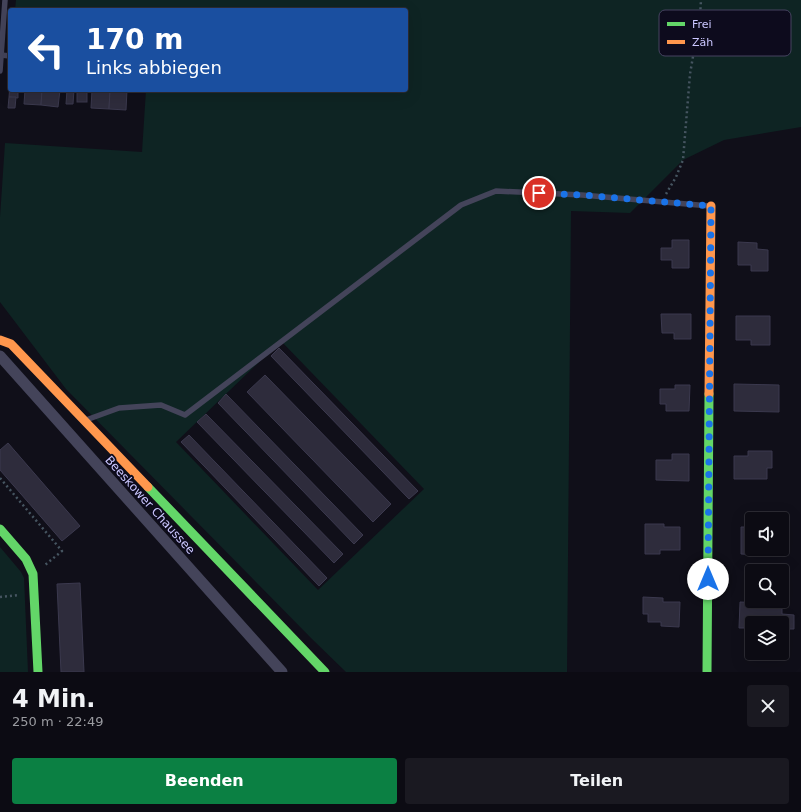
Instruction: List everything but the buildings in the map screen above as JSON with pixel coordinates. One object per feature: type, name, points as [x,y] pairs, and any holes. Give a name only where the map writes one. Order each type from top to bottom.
[{"type":"street","points":[[707,672],[711,206]]},
{"type":"street","points":[[0,340],[11,344],[325,672]]},
{"type":"street","name":"Beeskower Chaussee","points":[[0,356],[282,672]]},
{"type":"street","points":[[0,529],[26,560],[34,574],[38,672]]},
{"type":"lane","points":[[0,71],[5,0]]},
{"type":"lane","points":[[84,421],[119,408],[161,405],[185,415],[461,205],[489,194],[496,192],[582,195],[711,206]]},
{"type":"path","points":[[700,10],[701,0]]},
{"type":"path","points":[[663,202],[683,160],[690,74],[693,56]]},
{"type":"path","points":[[0,478],[62,551],[34,574]]},
{"type":"path","points":[[0,597],[34,593]]},
{"type":"green space","points":[[16,0],[801,0],[801,127],[724,140],[683,160],[630,213],[571,211],[567,672],[346,672],[66,389],[0,302],[0,217],[5,143],[142,152],[146,92],[408,92],[408,8],[15,8]],"holes":[[[281,341],[424,489],[318,590],[176,442]]]},
{"type":"green space","points":[[0,547],[21,572],[24,578],[28,672],[0,672]]},
{"type":"traffic: fast","points":[[707,672],[709,394]]},
{"type":"traffic: fast","points":[[148,487],[325,672]]},
{"type":"traffic: fast","points":[[0,529],[26,559],[33,574],[38,672]]},
{"type":"traffic: slow","points":[[709,394],[711,206]]},
{"type":"traffic: slow","points":[[0,340],[11,344],[148,487]]},
{"type":"route","points":[[539,193],[582,195],[711,206],[708,579]]}]
